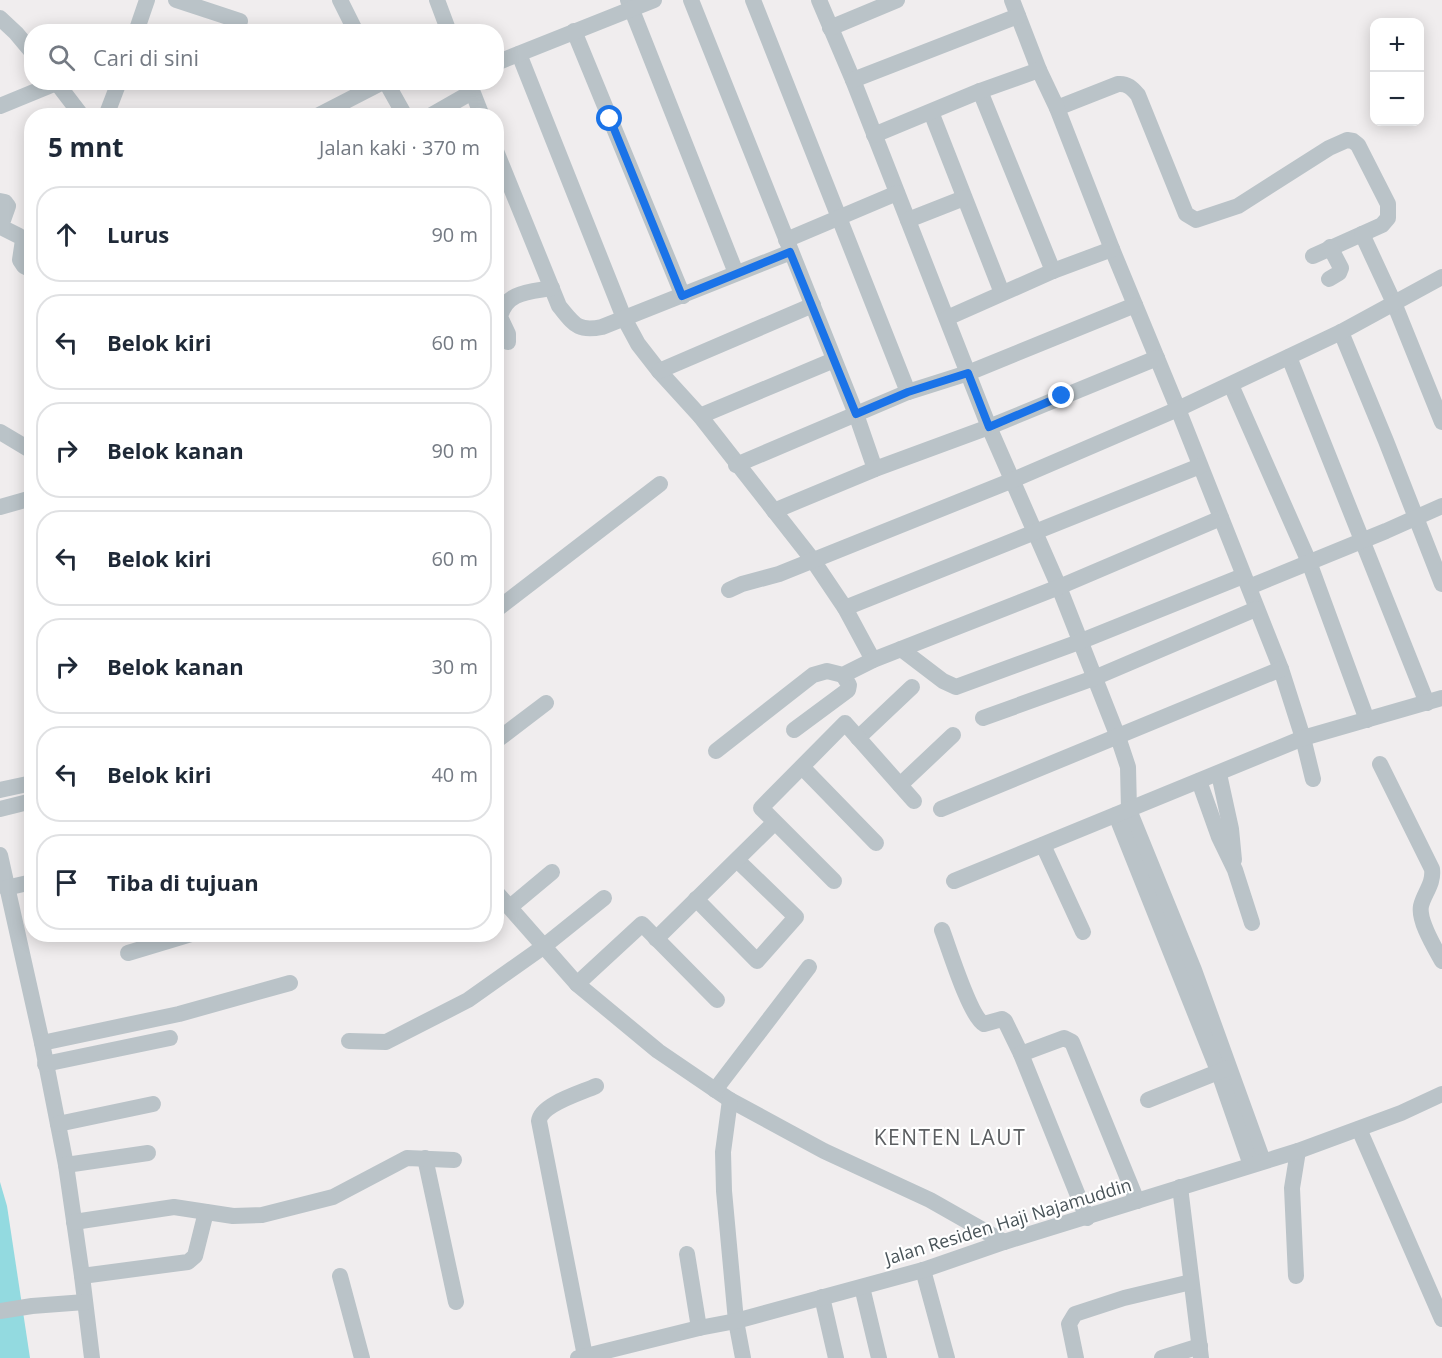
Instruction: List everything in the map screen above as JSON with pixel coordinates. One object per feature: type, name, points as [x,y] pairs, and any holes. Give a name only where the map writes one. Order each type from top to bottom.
[{"type":"street","points":[[139,24],[147,0]]},
{"type":"street","points":[[176,0],[240,21]]},
{"type":"street","points":[[340,0],[352,24]]},
{"type":"street","points":[[437,0],[446,24]]},
{"type":"street","points":[[504,60],[630,5],[654,0]]},
{"type":"street","points":[[691,0],[856,414],[875,469]]},
{"type":"street","points":[[753,0],[908,392]]},
{"type":"street","points":[[819,0],[853,80],[989,427],[1059,587],[1118,737],[1128,767],[1123,812],[1225,1070],[1257,1163]]},
{"type":"street","points":[[830,28],[897,0]]},
{"type":"street","points":[[1012,0],[1281,669],[1303,738],[1313,779]]},
{"type":"street","points":[[630,5],[736,273]]},
{"type":"street","points":[[853,80],[1018,16]]},
{"type":"street","points":[[0,18],[24,42]]},
{"type":"street","points":[[574,31],[682,296]]},
{"type":"street","points":[[519,54],[624,318],[638,344],[700,416],[736,465],[812,559],[845,608],[873,660]]},
{"type":"street","points":[[874,135],[980,91],[1039,70]]},
{"type":"street","points":[[1057,108],[1118,84],[1131,87],[1138,95],[1186,214],[1196,220],[1238,206],[1329,148],[1347,140],[1353,141],[1358,145],[1389,210],[1388,218],[1382,225],[1313,256]]},
{"type":"street","points":[[0,106],[39,90]]},
{"type":"street","points":[[62,90],[76,108]]},
{"type":"street","points":[[109,108],[116,90]]},
{"type":"street","points":[[332,108],[369,90]]},
{"type":"street","points":[[390,90],[400,108]]},
{"type":"street","points":[[441,108],[467,90]]},
{"type":"street","points":[[472,90],[479,108]]},
{"type":"street","points":[[980,91],[1053,271]]},
{"type":"street","points":[[931,112],[1002,293]]},
{"type":"street","points":[[504,171],[560,306],[573,323],[580,328],[602,327],[682,296],[736,273],[840,216],[897,193]]},
{"type":"street","points":[[908,220],[964,198]]},
{"type":"street","points":[[0,201],[5,202],[8,207],[2,224],[3,228],[22,239],[24,243],[20,260],[24,266]]},
{"type":"street","points":[[1362,234],[1394,303],[1442,422]]},
{"type":"street","points":[[1329,247],[1341,268],[1339,273],[1329,279]]},
{"type":"street","points":[[947,318],[1053,271],[1112,249]]},
{"type":"street","points":[[729,590],[742,584],[764,580],[1013,480],[1178,409],[1341,332],[1442,277]]},
{"type":"street","points":[[504,309],[507,303],[527,291],[552,288]]},
{"type":"street","points":[[659,371],[813,305]]},
{"type":"street","points":[[736,465],[908,392],[968,373],[1135,305]]},
{"type":"street","points":[[504,326],[508,334],[508,342]]},
{"type":"street","points":[[1341,332],[1442,584]]},
{"type":"street","points":[[954,881],[1303,738],[1434,700],[1363,541],[1289,357]]},
{"type":"street","points":[[774,511],[875,469],[989,427],[1156,358]]},
{"type":"street","points":[[700,416],[834,360]]},
{"type":"street","points":[[1231,385],[1308,562],[1367,720]]},
{"type":"street","points":[[0,432],[24,442]]},
{"type":"street","points":[[845,608],[1200,466]]},
{"type":"street","points":[[504,604],[660,483]]},
{"type":"street","points":[[0,507],[24,500]]},
{"type":"street","points":[[901,649],[943,681],[956,687],[1246,581],[1308,562],[1363,541],[1442,506]]},
{"type":"street","points":[[716,751],[813,675],[827,671],[843,675],[873,660],[1059,587],[1221,518]]},
{"type":"street","points":[[983,718],[1094,678],[1256,609]]},
{"type":"street","points":[[941,809],[1281,669]]},
{"type":"street","points":[[794,730],[848,690],[849,685],[843,675]]},
{"type":"street","points":[[858,738],[912,687]]},
{"type":"street","points":[[504,735],[546,703]]},
{"type":"street","points":[[834,881],[760,808],[845,723],[914,801]]},
{"type":"street","points":[[900,785],[953,735]]},
{"type":"street","points":[[1380,764],[1432,869],[1433,878],[1421,907],[1421,916],[1442,961]]},
{"type":"street","points":[[802,767],[876,843]]},
{"type":"street","points":[[1219,774],[1231,829],[1235,870]]},
{"type":"street","points":[[1199,781],[1219,837],[1235,870],[1252,923]]},
{"type":"street","points":[[0,790],[24,785]]},
{"type":"street","points":[[0,808],[24,803]]},
{"type":"street","points":[[657,939],[774,823]]},
{"type":"street","points":[[1043,845],[1083,932]]},
{"type":"street","points":[[696,899],[757,961],[796,917],[737,860]]},
{"type":"street","points":[[1,861],[6,888],[5,907],[42,1043],[66,1165],[92,1358]]},
{"type":"street","points":[[510,907],[552,872]]},
{"type":"street","points":[[6,888],[24,884]]},
{"type":"street","points":[[349,1041],[378,1043],[390,1040],[468,1000],[604,898]]},
{"type":"street","points":[[504,901],[578,984],[658,1051],[715,1090],[824,1151],[930,1200],[1004,1242]]},
{"type":"street","points":[[578,984],[642,924],[717,1000]]},
{"type":"street","points":[[942,930],[978,1020],[985,1024],[1000,1019],[1004,1020],[1021,1054],[1087,1218]]},
{"type":"street","points":[[128,953],[164,942]]},
{"type":"street","points":[[715,1090],[809,967]]},
{"type":"street","points":[[42,1043],[189,1012],[290,983]]},
{"type":"street","points":[[45,1064],[170,1038]]},
{"type":"street","points":[[1021,1054],[1064,1038],[1072,1042],[1137,1201]]},
{"type":"street","points":[[1149,1100],[1225,1070]]},
{"type":"street","points":[[581,1357],[538,1121],[541,1113],[549,1106],[596,1086]]},
{"type":"street","name":"Jalan Residen Haji Najamuddin","points":[[581,1357],[603,1354],[699,1328],[736,1321],[923,1270],[1180,1186],[1298,1151],[1359,1129],[1442,1094]]},
{"type":"street","points":[[730,1100],[723,1152],[724,1191],[736,1321],[743,1358]]},
{"type":"street","points":[[58,1124],[153,1104]]},
{"type":"street","points":[[1359,1129],[1442,1319]]},
{"type":"street","points":[[1296,1276],[1292,1188],[1298,1151]]},
{"type":"street","points":[[66,1165],[148,1153]]},
{"type":"street","points":[[74,1222],[174,1207],[233,1216],[262,1215],[319,1202],[341,1194],[402,1160],[412,1157],[454,1160]]},
{"type":"street","points":[[425,1158],[456,1302]]},
{"type":"street","points":[[1162,1358],[1201,1352],[1180,1186]]},
{"type":"street","points":[[82,1276],[188,1262],[195,1256],[206,1212]]},
{"type":"street","points":[[687,1254],[699,1328]]},
{"type":"street","points":[[923,1270],[947,1358]]},
{"type":"street","points":[[340,1276],[362,1358]]},
{"type":"street","points":[[1076,1358],[1069,1324],[1073,1315],[1124,1298],[1191,1281]]},
{"type":"street","points":[[862,1287],[879,1358]]},
{"type":"street","points":[[822,1297],[836,1358]]},
{"type":"street","points":[[0,1311],[85,1302]]},
{"type":"water","points":[[0,1182],[7,1206],[30,1358],[0,1358]]},
{"type":"district","name":"KENTEN LAUT","points":[[950,1137]]},
{"type":"route","points":[[610,119],[682,296],[790,252],[856,414],[908,392],[968,373],[989,427],[1062,396]]}]
